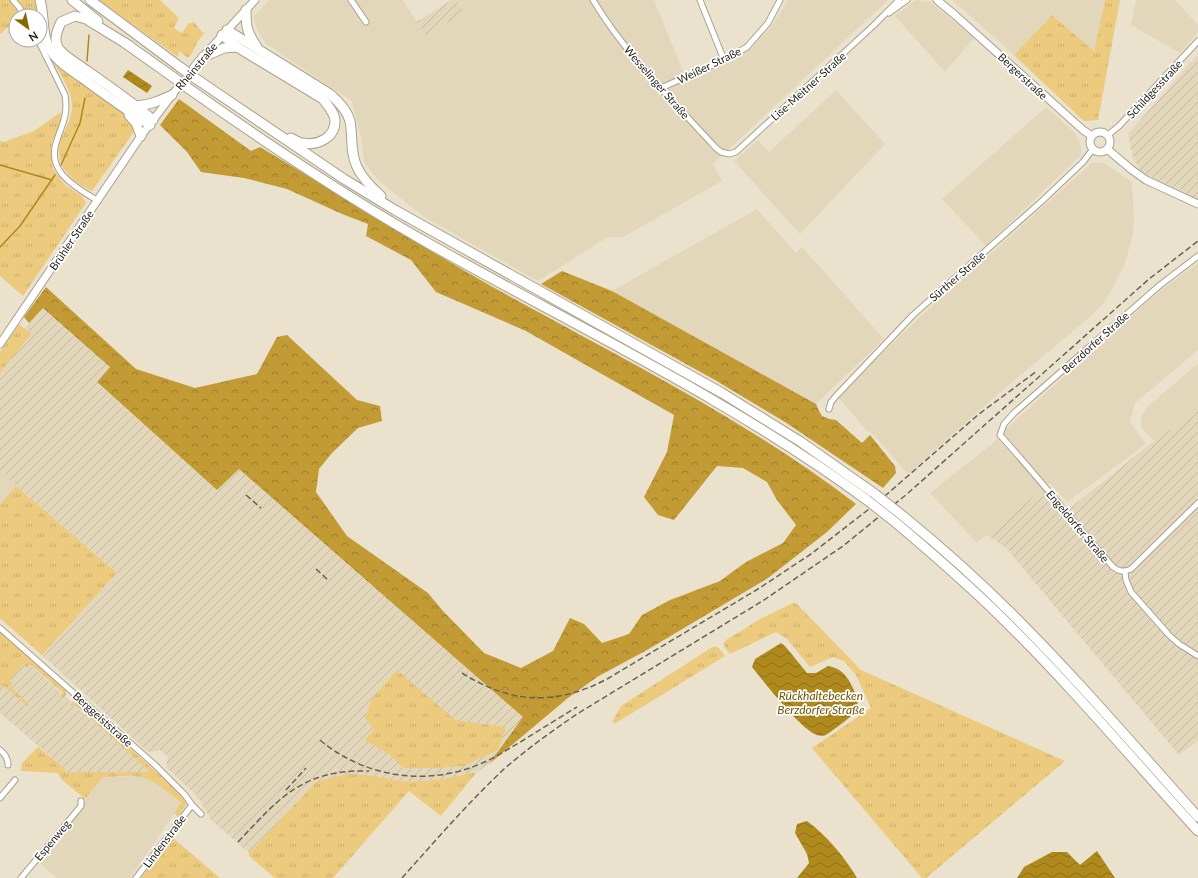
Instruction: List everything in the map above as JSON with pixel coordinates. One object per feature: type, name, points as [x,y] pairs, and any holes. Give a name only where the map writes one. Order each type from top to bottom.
[{"type":"highway","points":[[40,0],[43,7],[44,33],[50,51],[61,62],[123,108],[151,123]]},
{"type":"highway","points":[[72,0],[130,46],[188,88],[307,170],[432,245],[733,411],[806,457],[867,500],[950,569],[1019,635],[1060,678],[1198,831]]},
{"type":"highway","points":[[90,0],[195,78],[344,179],[395,210],[728,397],[801,442],[875,494],[903,516],[970,574],[1018,619],[1198,816]]},
{"type":"highway","points":[[246,10],[246,27],[249,35],[259,50]]},
{"type":"highway","points":[[130,46],[86,19],[75,16],[61,22],[57,30],[56,39],[59,49],[136,106],[151,123]]},
{"type":"highway","points":[[225,33],[237,47],[323,99],[332,111],[335,121],[332,133],[326,139],[315,144],[301,143],[248,114]]},
{"type":"highway","points":[[225,33],[259,50],[330,94],[341,104],[350,120],[352,150],[357,167],[373,189],[395,210]]},
{"type":"highway","points":[[203,57],[224,48],[237,47]]},
{"type":"highway","points":[[136,106],[156,103],[172,95]]},
{"type":"highway","points":[[123,108],[136,123],[141,136]]},
{"type":"main road","name":"Rheinstraße","points":[[141,136],[203,57],[255,0]]},
{"type":"main road","name":"Bergerstraße","points":[[937,0],[1083,130],[1092,136]]},
{"type":"main road","name":"Bergerstraße","points":[[944,0],[955,15]]},
{"type":"main road","points":[[1101,131],[1108,135],[1111,141],[1107,149],[1103,152],[1099,152],[1093,149],[1090,143],[1094,133],[1101,131]]},
{"type":"main road","name":"Brühler Straße","points":[[0,344],[141,136]]},
{"type":"main road","points":[[1107,149],[1146,180],[1198,204]]},
{"type":"street","points":[[13,0],[20,8]]},
{"type":"street","points":[[351,0],[366,22]]},
{"type":"street","name":"Wesselinger Straße","points":[[593,0],[611,28],[635,59],[715,147],[721,152],[730,154]]},
{"type":"street","points":[[700,0],[724,60]]},
{"type":"street","name":"Weißer Straße","points":[[661,88],[724,60],[747,46],[768,23],[780,0]]},
{"type":"street","name":"Lise-Meitner-Straße","points":[[730,154],[741,148],[884,16],[899,0]]},
{"type":"street","name":"Lise-Meitner-Straße","points":[[884,16],[895,10],[907,0]]},
{"type":"street","name":"Schildgesstraße","points":[[1108,135],[1119,126],[1157,86],[1198,40]]},
{"type":"street","points":[[42,48],[65,95],[66,103],[65,122],[56,142],[56,162],[61,173],[72,185],[98,201]]},
{"type":"street","name":"Sürther Straße","points":[[829,409],[831,402],[913,315],[1042,201],[1083,162],[1093,149]]},
{"type":"street","name":"Berzdorfer Straße","points":[[1000,435],[1004,424],[1014,413],[1160,285],[1198,256]]},
{"type":"street","name":"Engeldorfer Straße","points":[[1000,435],[1113,567],[1125,572]]},
{"type":"street","points":[[1198,503],[1131,569],[1125,572],[1126,580],[1131,592],[1164,630],[1179,644],[1198,656]]},
{"type":"street","name":"Berggeiststraße","points":[[0,628],[154,764],[185,795],[201,814]]},
{"type":"street","points":[[0,750],[8,759],[8,765]]},
{"type":"street","points":[[0,798],[15,780]]},
{"type":"street","name":"Espenweg","points":[[21,878],[81,806],[81,801]]},
{"type":"street","name":"Lindenstraße","points":[[136,878],[192,805]]},
{"type":"shaded area","points":[[269,0],[403,0],[425,35],[463,12],[456,0],[654,0],[687,81],[752,48],[771,27],[788,0],[888,0],[713,164],[722,181],[623,237],[608,237],[538,281],[424,217],[378,180],[364,162],[361,138],[352,101],[266,44],[258,31],[253,17]]},
{"type":"shaded area","points":[[451,0],[456,0],[464,13],[425,35],[417,22]]},
{"type":"shaded area","points":[[916,0],[930,2],[974,38],[945,72],[895,16]]},
{"type":"shaded area","points":[[952,0],[1105,0],[1094,51],[1052,15],[1014,55]]},
{"type":"shaded area","points":[[1136,0],[1175,0],[1198,25],[1198,32],[1180,53],[1131,25]]},
{"type":"shaded area","points":[[1198,54],[1198,201],[1185,192],[1157,180],[1141,171],[1132,155],[1128,134]]},
{"type":"shaded area","points":[[836,90],[885,144],[800,234],[734,161],[758,140],[769,152]]},
{"type":"shaded area","points":[[1046,107],[1075,133],[1081,147],[1081,155],[986,246],[942,199]]},
{"type":"shaded area","points":[[1092,163],[1104,163],[1132,182],[1134,217],[1133,234],[1124,267],[1104,303],[908,474],[873,434],[867,431],[839,398],[840,394],[922,315]]},
{"type":"shaded area","points":[[757,209],[796,253],[802,247],[884,339],[816,404],[612,291]]},
{"type":"shaded area","points":[[1198,263],[1198,350],[1135,403],[1130,422],[1146,444],[1067,502],[1050,483],[977,543],[930,493],[993,443],[1010,425],[1162,289]]},
{"type":"shaded area","points":[[43,307],[110,367],[97,383],[217,490],[239,469],[523,717],[489,764],[477,772],[443,779],[410,782],[372,776],[333,777],[316,782],[249,853],[212,821],[197,796],[166,767],[168,757],[160,750],[151,752],[147,751],[42,655],[117,573],[16,486],[0,470],[0,366],[29,323]]},
{"type":"shaded area","points":[[1198,364],[1198,411],[1154,441],[1141,427],[1141,417],[1149,405]]},
{"type":"shaded area","points":[[1198,411],[1198,741],[1179,755],[1006,548],[987,535],[1043,489],[1064,513],[1154,441]]},
{"type":"shaded area","points":[[0,470],[16,486],[0,504]]},
{"type":"shaded area","points":[[25,660],[150,771],[66,772],[63,767],[0,713],[0,688]]},
{"type":"shaded area","points":[[136,776],[150,780],[167,791],[181,804],[130,878],[57,878],[37,861],[103,777]]},
{"type":"green space","points":[[0,0],[37,0],[38,8],[8,8],[8,28],[0,34]]},
{"type":"green space","points":[[98,0],[160,0],[179,18],[174,28],[182,33],[188,24],[194,22],[204,34],[188,58],[179,51],[178,57]]},
{"type":"green space","points":[[1105,0],[1120,0],[1098,120],[1084,121],[1014,55],[1052,15],[1094,51]]},
{"type":"green space","points":[[52,60],[96,91],[133,121],[133,133],[92,191],[77,183],[71,177],[62,164],[59,156],[61,139],[70,118],[72,105],[70,93]]},
{"type":"green space","points":[[179,99],[251,151],[260,147],[485,283],[734,421],[775,447],[856,504],[827,532],[768,578],[647,650],[597,677],[568,698],[489,764],[523,717],[239,469],[217,490],[97,382],[110,367],[43,308],[29,323],[24,317],[46,287],[136,369],[195,388],[257,374],[277,337],[287,335],[357,400],[380,406],[382,421],[358,428],[332,453],[319,469],[316,492],[347,536],[428,593],[443,611],[484,653],[521,668],[553,651],[570,618],[584,624],[602,643],[629,634],[642,615],[670,600],[720,581],[746,562],[783,543],[796,525],[777,500],[767,482],[743,468],[717,466],[674,520],[658,515],[644,497],[667,452],[674,415],[526,331],[436,292],[411,260],[366,236],[368,224],[287,189],[244,178],[201,172],[187,152],[160,125]]},
{"type":"green space","points":[[61,112],[60,127],[52,141],[51,149],[53,169],[65,185],[82,196],[86,203],[23,296],[0,276],[0,141],[4,142],[34,131]]},
{"type":"green space","points":[[562,271],[612,291],[816,404],[822,416],[836,420],[862,443],[870,435],[895,466],[896,473],[883,488],[785,422],[715,380],[541,284]]},
{"type":"green space","points":[[19,324],[31,334],[0,373],[0,352]]},
{"type":"green space","points":[[16,486],[117,573],[42,655],[0,618],[0,504]]},
{"type":"green space","points":[[795,602],[861,670],[1065,761],[926,878],[922,878],[812,748],[871,708],[856,675],[844,661],[833,657],[810,667],[787,639],[776,632],[730,654],[725,648],[724,643],[726,640],[762,618]]},
{"type":"green space","points":[[0,631],[66,690],[66,695],[63,698],[60,697],[63,693],[30,664],[26,668],[23,665],[9,680],[13,684],[10,687],[29,704],[27,706],[3,685],[0,688]]},
{"type":"green space","points":[[714,646],[719,648],[725,656],[616,723],[612,722],[621,706]]},
{"type":"green space","points":[[397,670],[455,720],[506,727],[498,750],[463,766],[402,768],[391,756],[365,740],[374,729],[365,718],[372,698]]},
{"type":"green space","points":[[73,701],[76,704],[78,702],[171,785],[187,803],[178,817],[174,813],[181,803],[160,786],[142,777],[103,777],[85,799],[61,779],[58,773],[21,771],[22,763],[38,747],[63,767],[66,772],[149,771],[74,704],[71,707],[70,705]]},
{"type":"green space","points":[[477,772],[441,816],[409,791],[333,878],[275,878],[249,856],[249,853],[316,782],[350,774],[410,782],[443,779]]},
{"type":"green space","points":[[172,837],[220,878],[141,878]]},
{"type":"water","points":[[128,70],[152,86],[147,93],[123,77]]},
{"type":"water","name":"Rückhaltebecken Berzdorfer Straße","points":[[781,643],[807,673],[816,673],[828,666],[832,667],[844,674],[852,686],[858,701],[857,710],[826,735],[817,735],[802,724],[783,705],[752,667],[755,659]]},
{"type":"water","points":[[807,821],[835,847],[857,878],[797,878],[809,863],[807,854],[795,833],[797,824]]},
{"type":"water","points":[[1097,851],[1115,878],[1017,878],[1024,867],[1052,852],[1067,852],[1080,865]]},
{"type":"waterway","points":[[87,61],[89,35]]},
{"type":"waterway","points":[[61,165],[80,123],[85,98]]},
{"type":"waterway","points":[[0,165],[52,180]]},
{"type":"waterway","points":[[0,247],[20,226],[55,175]]},
{"type":"railway","points":[[402,878],[478,795],[504,769],[522,754],[577,714],[764,600],[843,546],[907,494],[1149,279],[1198,241]]},
{"type":"railway","points":[[462,673],[498,691],[516,696],[534,698],[570,694],[588,688],[607,679],[758,589],[811,554],[878,502],[979,414],[1037,371]]},
{"type":"railway","points":[[246,495],[261,508]]},
{"type":"railway","points":[[316,569],[328,580]]},
{"type":"railway","points":[[320,740],[337,753],[356,763],[376,770],[417,776],[438,775],[459,771],[491,759],[577,707]]},
{"type":"railway","points":[[286,790],[306,768]]},
{"type":"railway","points":[[238,842],[266,812],[294,789],[309,781],[326,775],[369,771]]}]
